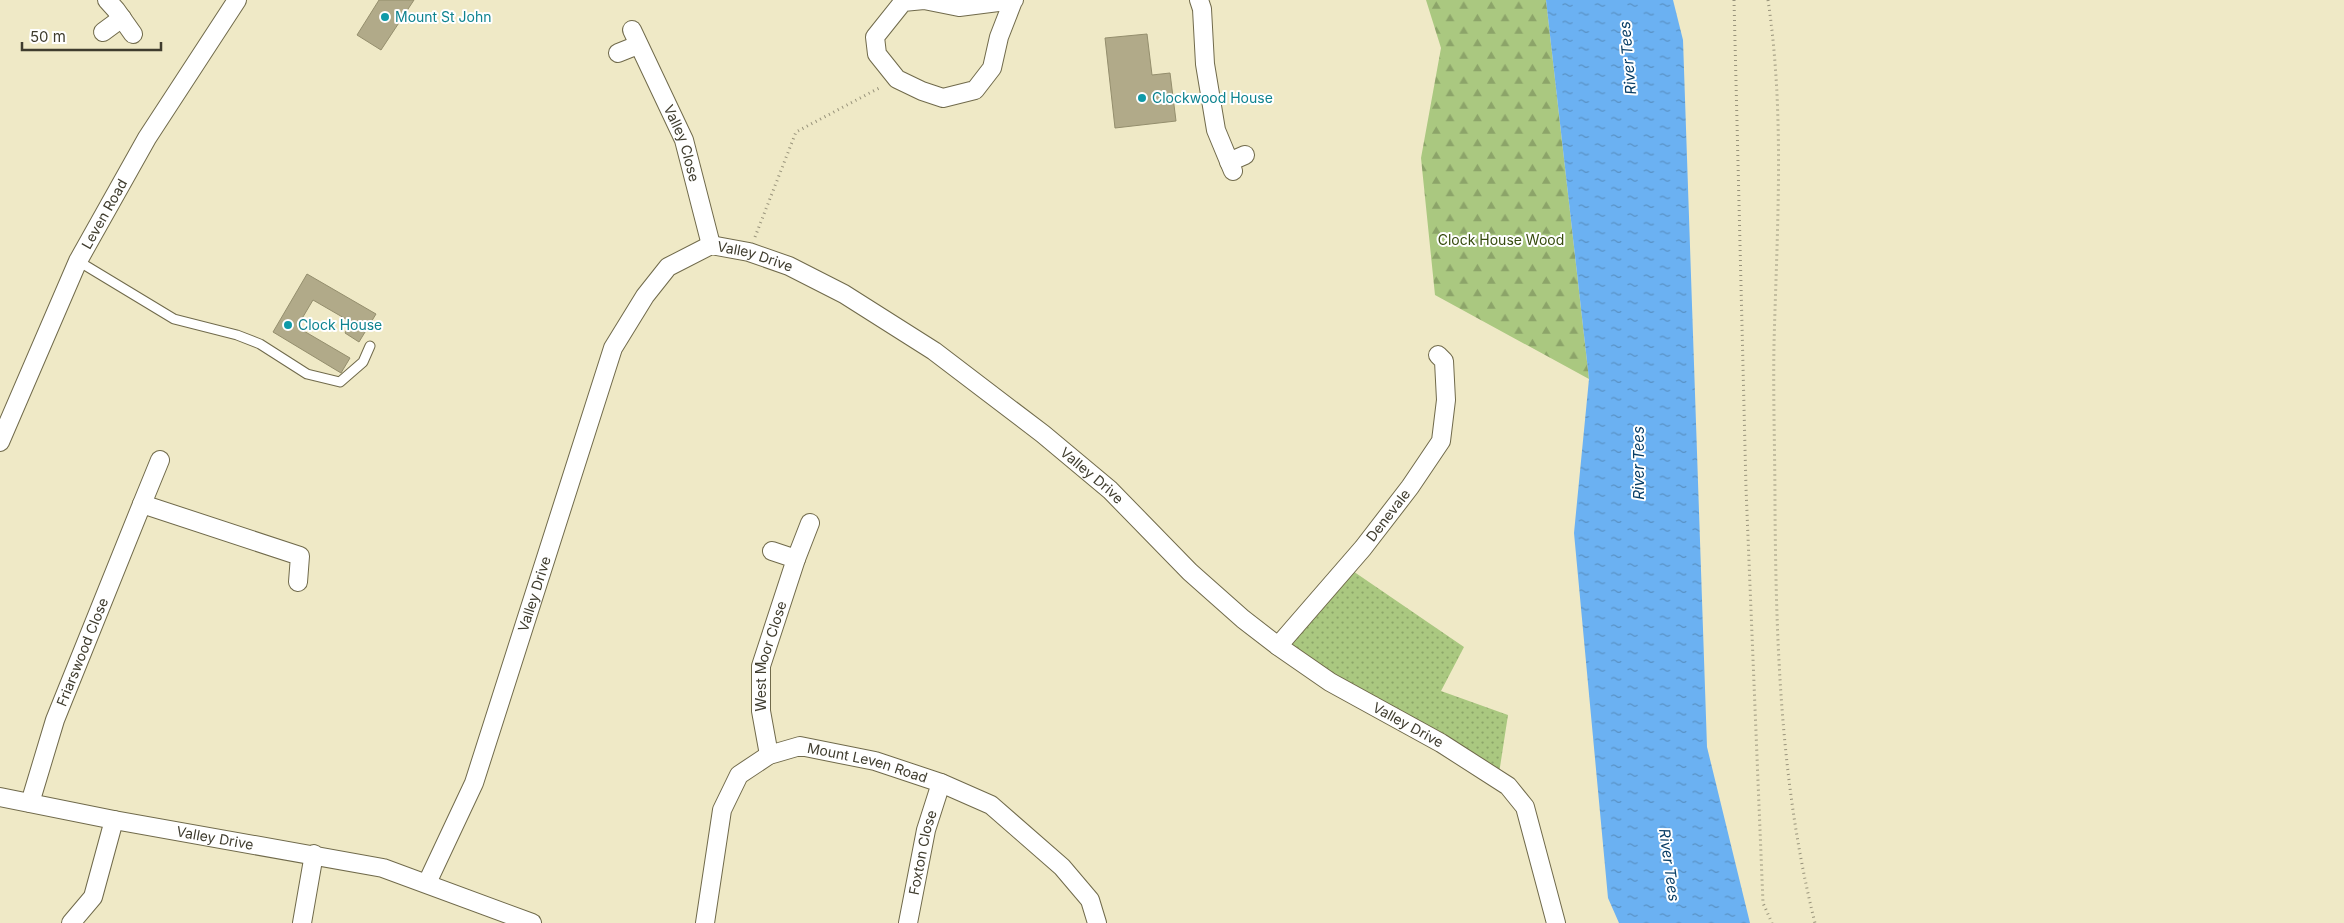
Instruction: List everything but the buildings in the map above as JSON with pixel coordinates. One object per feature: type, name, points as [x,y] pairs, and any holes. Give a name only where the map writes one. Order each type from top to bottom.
[{"type":"street","points":[[107,0],[134,34]]},
{"type":"street","name":"Leven Road","points":[[0,442],[78,262],[147,138],[238,0]]},
{"type":"street","points":[[924,0],[959,7],[1014,0],[999,38],[992,68],[975,90],[943,98],[922,92],[898,78],[877,54],[875,38],[902,2],[924,0]]},
{"type":"street","points":[[1199,0],[1202,9],[1205,64],[1216,130],[1236,163]]},
{"type":"street","points":[[103,32],[122,18]]},
{"type":"street","name":"Valley Close","points":[[618,53],[635,38],[684,140],[711,245]]},
{"type":"street","name":"Valley Drive","points":[[0,797],[114,820],[314,854],[383,868],[427,883],[474,783],[613,348],[645,296],[668,267],[711,245],[748,252],[789,266],[844,294],[934,351],[1043,434],[1110,490],[1190,572],[1243,619],[1278,646],[1330,682],[1441,743],[1508,786],[1525,807],[1556,923]]},
{"type":"street","name":"Denevale","points":[[1278,646],[1363,548],[1410,487],[1441,441],[1446,400],[1436,359]]},
{"type":"street","name":"Friarswood Close","points":[[30,803],[55,720],[160,460]]},
{"type":"street","points":[[142,504],[300,556],[298,582]]},
{"type":"street","name":"West Moor Close","points":[[769,755],[761,711],[761,666],[796,559],[810,523]]},
{"type":"street","points":[[772,551],[796,559]]},
{"type":"street","name":"Mount Leven Road","points":[[705,923],[722,810],[739,775],[769,755],[800,746],[875,761],[941,783],[991,805],[1062,867],[1090,900],[1097,923]]},
{"type":"street","name":"Foxton Close","points":[[908,923],[926,830],[941,783]]},
{"type":"street","points":[[71,923],[93,897],[114,820]]},
{"type":"street","points":[[302,923],[314,854]]},
{"type":"street","points":[[427,883],[529,923]]},
{"type":"lane","points":[[78,262],[174,319],[260,344],[307,374],[340,382],[363,362],[370,346]]},
{"type":"path","points":[[1734,0],[1746,488],[1763,903],[1772,923]]},
{"type":"path","points":[[1768,0],[1779,104],[1779,206],[1774,347],[1776,608],[1787,766],[1802,874],[1814,923]]},
{"type":"path","points":[[748,252],[796,132],[898,78]]},
{"type":"green space","name":"Clock House Wood","points":[[1426,0],[1546,0],[1589,379],[1435,295],[1421,158],[1441,48]]},
{"type":"green space","points":[[1347,567],[1464,647],[1441,691],[1508,715],[1498,780],[1278,646]]},
{"type":"water","name":"River Tees","points":[[1546,0],[1673,0],[1683,40],[1707,747],[1750,923],[1619,923],[1608,898],[1574,533],[1589,379]]},
{"type":"place","name":"Mount St John","points":[[385,17]]},
{"type":"place","name":"Clockwood House","points":[[1142,98]]},
{"type":"place","name":"Clock House","points":[[288,325]]}]
